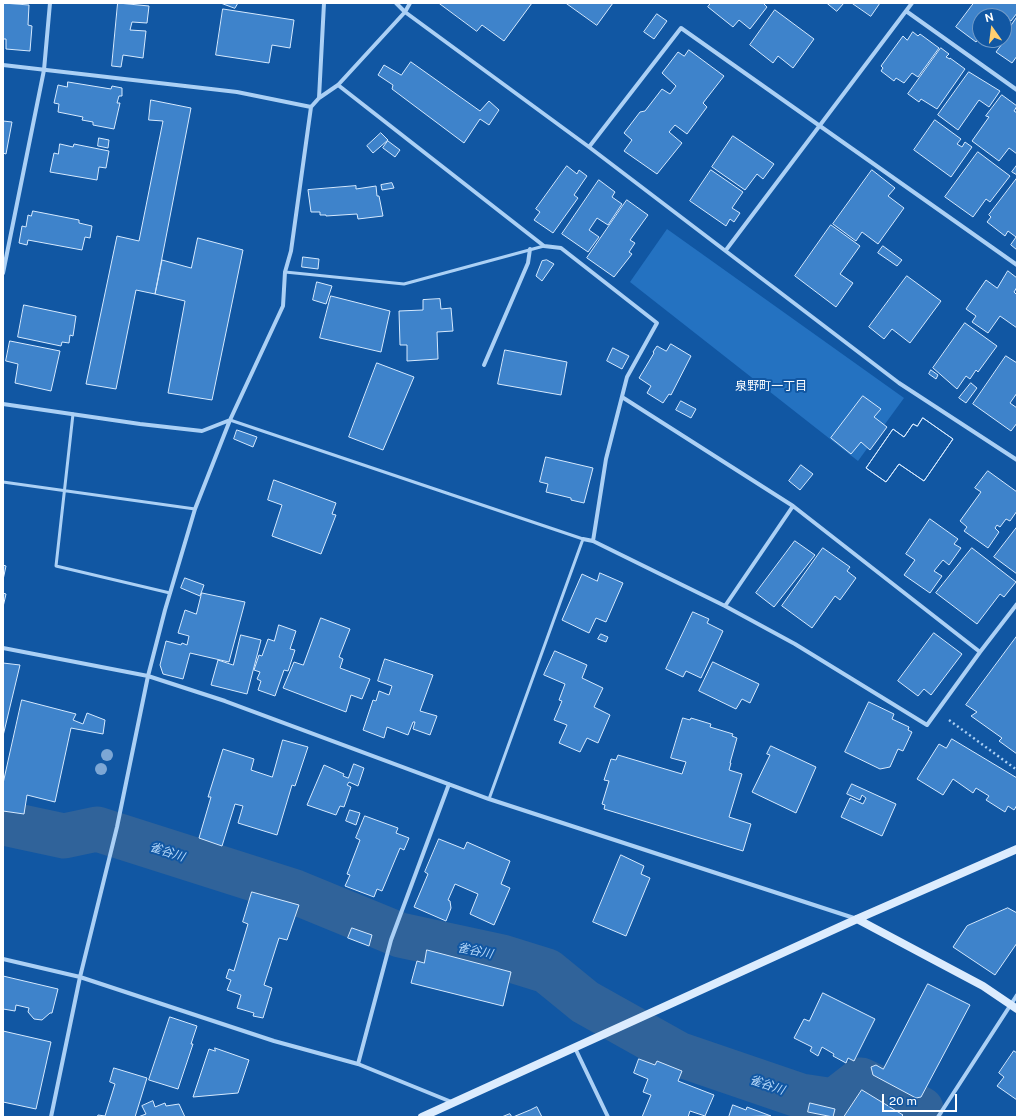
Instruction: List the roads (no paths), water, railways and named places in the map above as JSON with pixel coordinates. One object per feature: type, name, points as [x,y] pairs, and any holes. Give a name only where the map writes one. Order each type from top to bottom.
[{"type":"street","points":[[3,273],[44,70],[50,3]]},
{"type":"street","points":[[318,98],[324,3]]},
{"type":"street","points":[[396,3],[405,12],[590,147],[899,383],[1017,460]]},
{"type":"street","points":[[51,1117],[80,977],[117,827],[148,676],[194,509],[230,420],[283,306],[285,272],[291,251],[311,106],[318,98],[338,85],[405,12],[410,3]]},
{"type":"street","points":[[726,250],[912,3]]},
{"type":"street","points":[[906,11],[1017,90]]},
{"type":"street","points":[[590,147],[681,28],[1017,265]]},
{"type":"street","points":[[3,64],[237,92],[311,106]]},
{"type":"street","points":[[338,85],[544,246],[561,248],[657,323],[627,378],[606,459],[593,541]]},
{"type":"street","points":[[484,365],[528,263],[530,250]]},
{"type":"street","points":[[622,397],[793,506],[980,652]]},
{"type":"street","points":[[3,404],[202,431],[230,420]]},
{"type":"street","points":[[725,606],[793,506]]},
{"type":"street","points":[[583,539],[593,541],[725,606],[795,644],[927,724],[1017,604]]},
{"type":"street","points":[[3,648],[148,676],[225,701],[489,799],[857,919],[983,986],[1014,1007]]},
{"type":"street","points":[[358,1064],[391,940],[448,784]]},
{"type":"street","points":[[422,1117],[857,919],[1017,849]]},
{"type":"street","points":[[3,960],[80,977],[274,1041],[358,1064],[455,1103]]},
{"type":"street","points":[[938,1117],[1014,1007],[1017,995]]},
{"type":"street","points":[[575,1047],[608,1117]]},
{"type":"lane","points":[[285,272],[404,284],[544,246]]},
{"type":"lane","points":[[73,414],[56,566],[170,593]]},
{"type":"lane","points":[[230,420],[583,539],[489,799]]},
{"type":"lane","points":[[3,482],[194,509]]},
{"type":"waterway","name":"雀谷川","points":[[3,823],[64,836],[97,829],[295,892],[400,935],[502,957],[547,971],[585,1002],[678,1054],[801,1096],[834,1101],[861,1080],[921,1109]]},
{"type":"district","name":"泉野町一丁目","points":[[771,386]]}]
